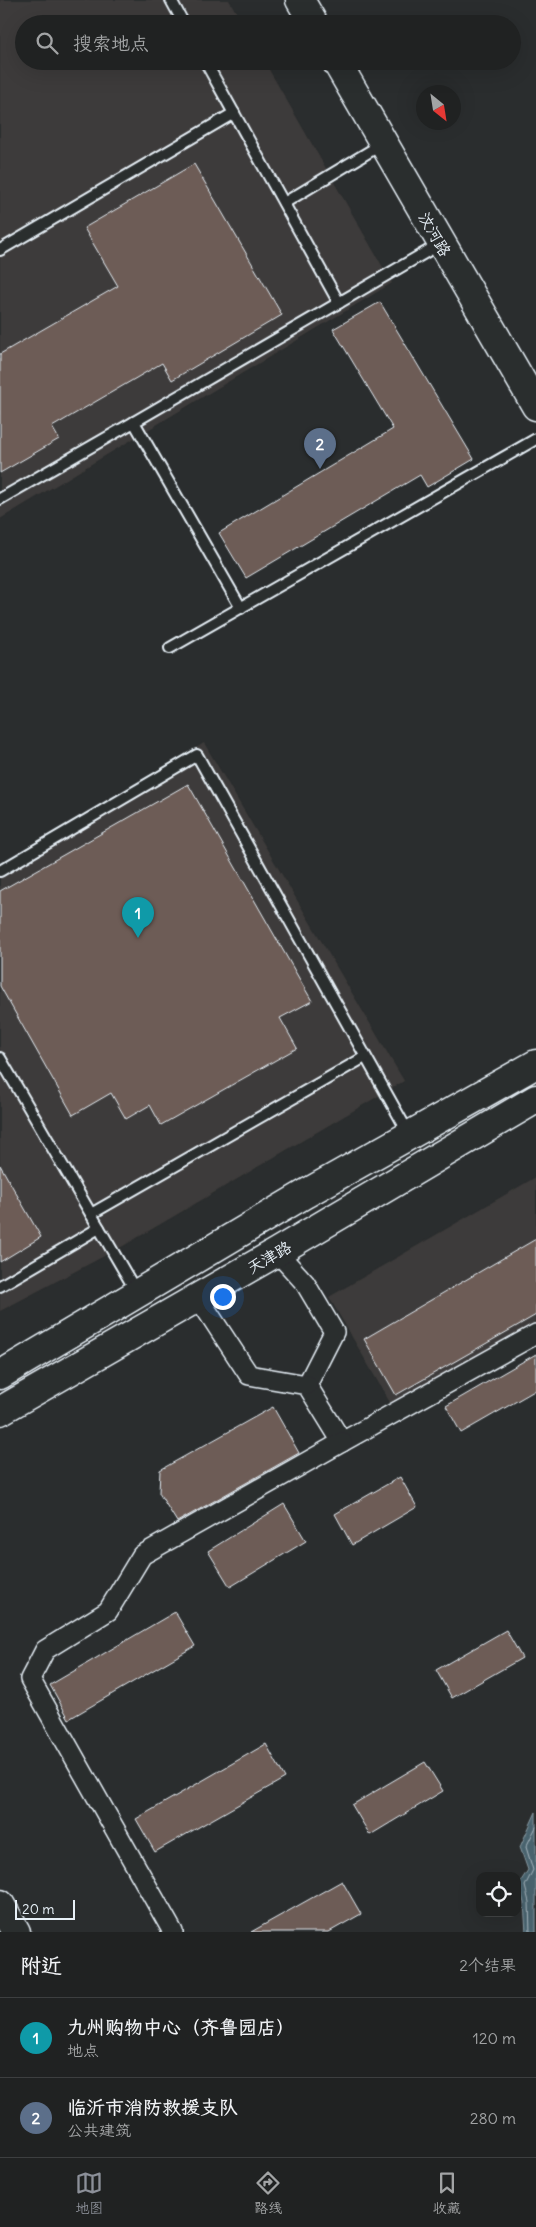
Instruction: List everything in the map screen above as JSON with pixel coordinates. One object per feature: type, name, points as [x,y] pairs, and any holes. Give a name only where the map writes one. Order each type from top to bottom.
[{"type":"main road","points":[[300,0],[309,15]]},
{"type":"main road","points":[[313,0],[322,15]]},
{"type":"main road","name":"汶河路","points":[[341,70],[536,406]]},
{"type":"main road","name":"汶河路","points":[[353,70],[536,384]]},
{"type":"main road","points":[[0,1376],[409,1134],[536,1064]]},
{"type":"main road","name":"天津路","points":[[0,1411],[277,1252],[536,1099]]},
{"type":"main road","points":[[0,1904],[16,1932]]},
{"type":"street","points":[[277,1252],[305,1283],[334,1332],[307,1385]]},
{"type":"street","points":[[198,1297],[249,1375],[307,1385],[342,1442]]},
{"type":"street","points":[[173,1932],[30,1679],[45,1650],[108,1611],[142,1555],[536,1334]]},
{"type":"lane","points":[[171,0],[179,15]]},
{"type":"lane","points":[[210,70],[339,303]]},
{"type":"lane","points":[[0,250],[234,113]]},
{"type":"lane","points":[[284,203],[383,143]]},
{"type":"lane","points":[[0,499],[441,244]]},
{"type":"lane","points":[[134,422],[241,608]]},
{"type":"lane","points":[[170,648],[536,439]]},
{"type":"lane","points":[[0,871],[197,755],[409,1134]]},
{"type":"lane","points":[[91,1214],[365,1056]]},
{"type":"lane","points":[[0,1058],[138,1294]]},
{"type":"lane","points":[[0,1286],[99,1228]]},
{"type":"shaded area","points":[[0,0],[229,0],[238,15],[15,15],[15,70],[269,70],[392,283],[0,519]]},
{"type":"shaded area","points":[[204,743],[404,1081],[123,1246],[0,1311],[0,869]]},
{"type":"shaded area","points":[[536,1177],[536,1324],[392,1406],[329,1297]]},
{"type":"water","points":[[536,1812],[536,1932],[526,1932],[521,1881],[528,1870],[520,1847]]},
{"type":"building","points":[[194,164],[282,315],[172,380],[162,363],[52,427],[59,439],[0,473],[0,354],[118,286],[84,228]]},
{"type":"building","points":[[380,302],[474,459],[427,487],[420,475],[246,578],[219,533],[393,429],[333,329]]},
{"type":"building","points":[[188,784],[312,1001],[280,1018],[297,1048],[161,1125],[150,1105],[126,1119],[111,1093],[73,1115],[0,986],[0,891]]},
{"type":"building","points":[[0,1165],[41,1237],[0,1262]]},
{"type":"building","points":[[536,1239],[536,1315],[396,1395],[364,1339]]},
{"type":"building","points":[[536,1354],[536,1390],[461,1433],[446,1406]]},
{"type":"building","points":[[273,1407],[299,1453],[177,1522],[159,1493],[160,1470]]},
{"type":"building","points":[[400,1477],[417,1507],[352,1545],[335,1514]]},
{"type":"building","points":[[284,1504],[306,1541],[230,1587],[208,1551]]},
{"type":"building","points":[[175,1612],[195,1646],[69,1719],[50,1685]]},
{"type":"building","points":[[506,1630],[522,1658],[452,1698],[436,1670]]},
{"type":"building","points":[[266,1744],[285,1778],[155,1852],[136,1819]]},
{"type":"building","points":[[425,1762],[443,1791],[370,1835],[352,1805]]},
{"type":"building","points":[[342,1881],[361,1914],[329,1932],[251,1932]]},
{"type":"place","name":"临沂市消防救援支队","points":[[320,469]]},
{"type":"place","name":"九州购物中心（齐鲁园店）","points":[[138,938]]}]
